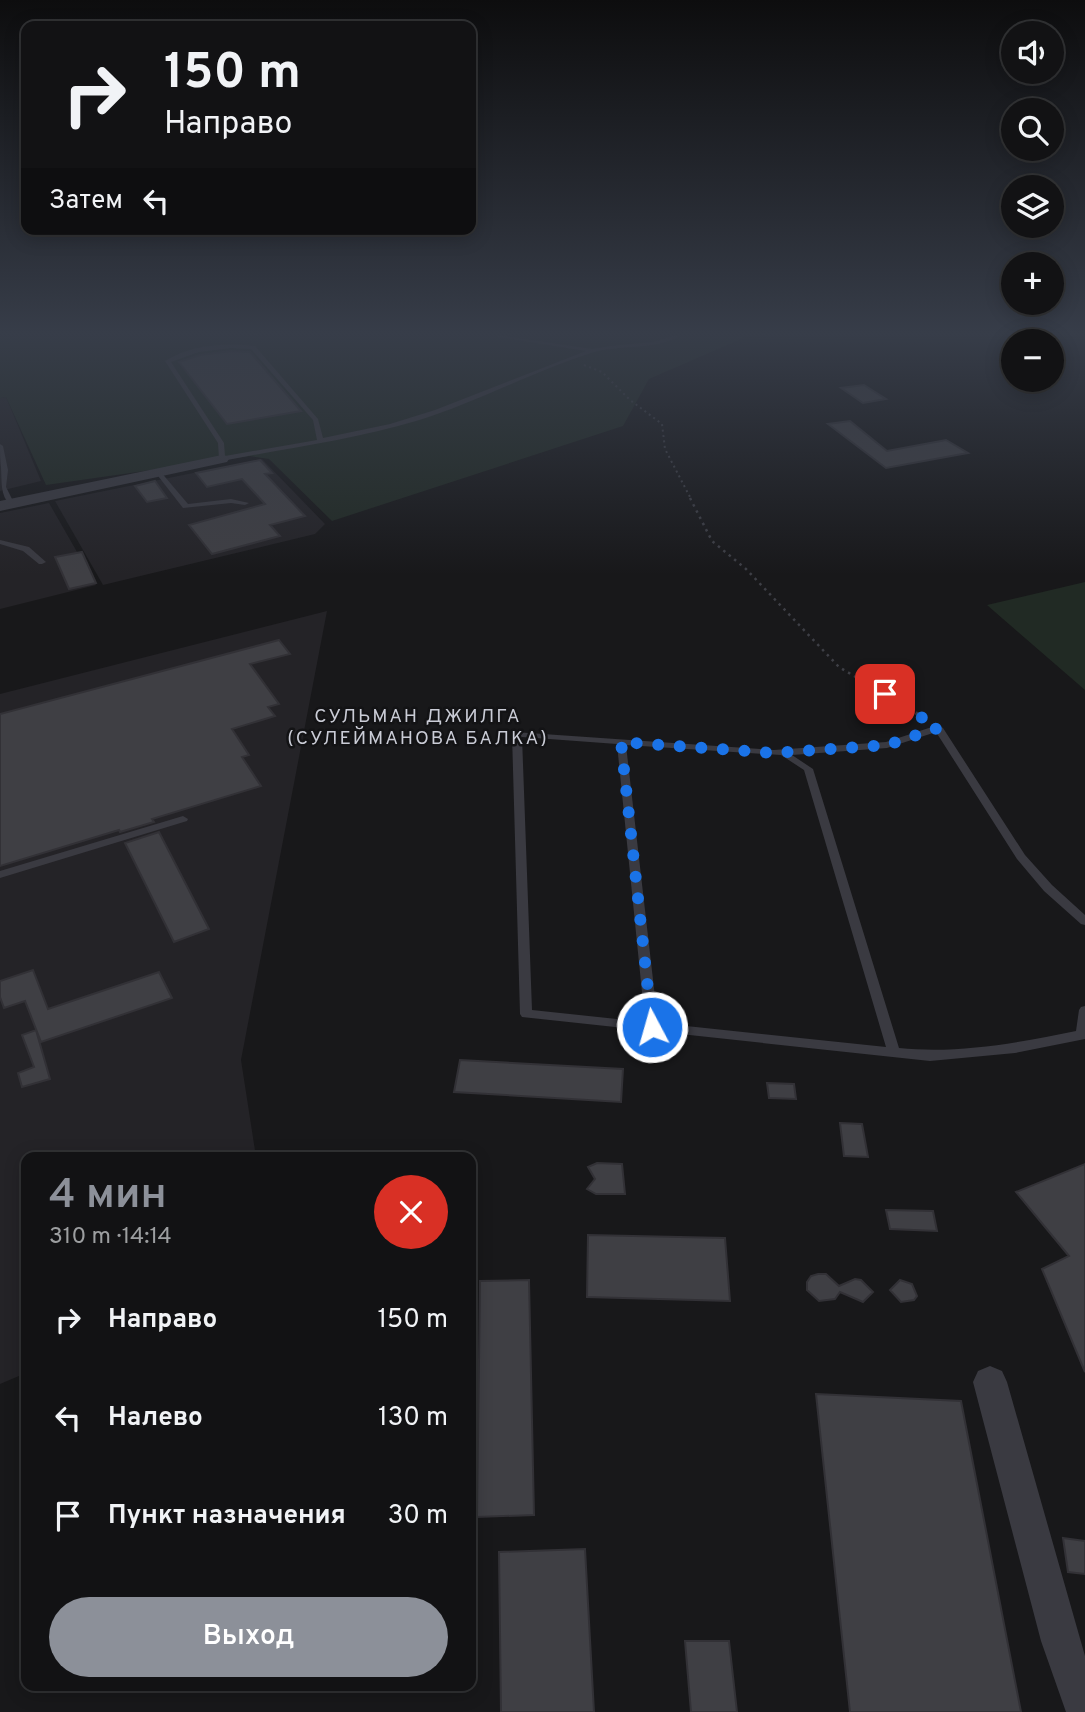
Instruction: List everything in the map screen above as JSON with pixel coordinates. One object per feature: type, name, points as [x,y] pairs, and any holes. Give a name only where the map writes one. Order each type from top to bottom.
[{"type":"street","points":[[5,504],[222,459]]},
{"type":"street","points":[[990,1382],[1060,1641],[1085,1709]]},
{"type":"lane","points":[[203,416],[221,443],[222,459],[423,416]]},
{"type":"lane","points":[[313,416],[320,439]]},
{"type":"lane","points":[[0,446],[5,470],[2,480],[5,504]]},
{"type":"lane","points":[[158,472],[186,506],[231,501],[245,503]]},
{"type":"lane","points":[[0,542],[26,549],[42,562]]},
{"type":"lane","points":[[1085,921],[1048,888],[1021,857],[938,728],[887,745],[782,752],[517,734],[526,1014],[930,1056],[1015,1048],[1083,1034],[1085,1010]]},
{"type":"lane","points":[[621,742],[652,1027]]},
{"type":"lane","points":[[782,752],[808,769],[894,1052]]},
{"type":"lane","points":[[0,875],[183,819]]},
{"type":"path","points":[[651,416],[662,424],[665,449],[712,541],[746,569],[831,659],[938,728]]},
{"type":"shaded area","points":[[0,416],[14,416],[41,481],[0,491]]},
{"type":"shaded area","points":[[15,416],[629,416],[623,426],[332,521],[269,459],[250,456],[46,485]]},
{"type":"shaded area","points":[[262,459],[325,524],[315,534],[103,585],[55,501]]},
{"type":"shaded area","points":[[49,503],[96,585],[0,609],[0,513]]},
{"type":"shaded area","points":[[1085,582],[1085,690],[987,605]]},
{"type":"shaded area","points":[[327,611],[241,1060],[255,1152],[21,1152],[21,1375],[0,1384],[0,694]]},
{"type":"building","points":[[221,416],[273,416],[227,424]]},
{"type":"building","points":[[850,421],[887,451],[946,440],[968,453],[886,468],[828,424]]},
{"type":"building","points":[[260,460],[272,473],[265,474],[305,516],[270,525],[280,536],[212,554],[189,525],[265,504],[242,479],[207,487],[196,473]]},
{"type":"building","points":[[155,481],[167,498],[147,502],[135,486]]},
{"type":"building","points":[[82,552],[96,583],[69,589],[55,557]]},
{"type":"building","points":[[279,640],[290,654],[250,664],[279,704],[268,707],[275,716],[232,729],[249,755],[242,757],[261,786],[152,819],[154,822],[0,866],[0,714]]},
{"type":"building","points":[[159,832],[209,929],[174,942],[125,843]]},
{"type":"building","points":[[33,970],[48,1009],[159,972],[172,998],[41,1042],[25,1001],[4,1008],[0,997],[0,981]]},
{"type":"building","points":[[36,1030],[50,1079],[22,1087],[18,1073],[34,1067],[22,1035]]},
{"type":"building","points":[[460,1060],[623,1069],[621,1102],[454,1092]]},
{"type":"building","points":[[767,1083],[794,1084],[796,1099],[769,1098]]},
{"type":"building","points":[[840,1123],[862,1124],[868,1157],[844,1156]]},
{"type":"building","points":[[597,1163],[622,1164],[625,1194],[596,1194],[587,1189],[595,1179],[588,1167]]},
{"type":"building","points":[[1085,1164],[1085,1372],[1042,1269],[1069,1256],[1016,1192]]},
{"type":"building","points":[[886,1210],[933,1211],[937,1231],[890,1229]]},
{"type":"building","points":[[588,1235],[725,1238],[730,1301],[587,1297]]},
{"type":"building","points":[[826,1274],[839,1286],[855,1279],[861,1280],[873,1292],[863,1302],[840,1292],[835,1299],[819,1301],[807,1290],[807,1282],[811,1276]]},
{"type":"building","points":[[529,1280],[534,1515],[477,1517],[480,1281]]},
{"type":"building","points":[[900,1280],[912,1284],[917,1296],[914,1300],[901,1302],[890,1290]]},
{"type":"building","points":[[816,1394],[961,1401],[1021,1712],[850,1712]]},
{"type":"building","points":[[1063,1538],[1085,1541],[1085,1574],[1068,1572]]},
{"type":"building","points":[[585,1549],[594,1712],[501,1712],[499,1552]]},
{"type":"building","points":[[685,1641],[729,1641],[737,1712],[691,1712]]},
{"type":"district","name":"СУЛЬМАН ДЖИЛГА (СУЛЕЙМАНОВА БАЛКА)","points":[[418,728]]},
{"type":"route","points":[[652,1027],[621,742],[774,753],[887,745],[938,728],[885,694]]}]
